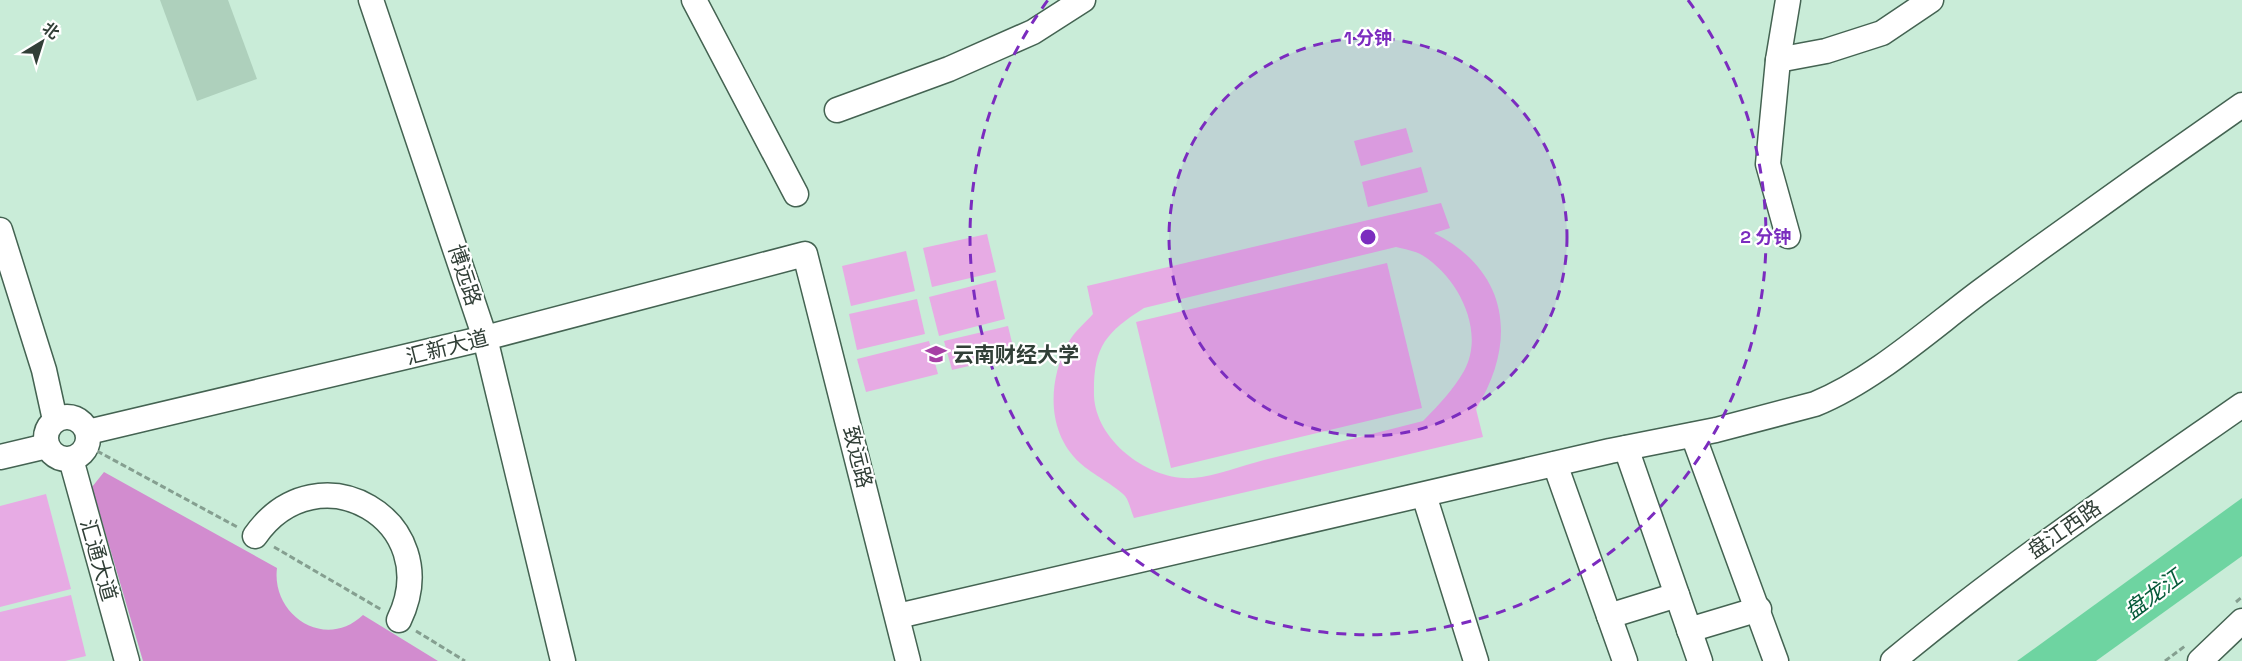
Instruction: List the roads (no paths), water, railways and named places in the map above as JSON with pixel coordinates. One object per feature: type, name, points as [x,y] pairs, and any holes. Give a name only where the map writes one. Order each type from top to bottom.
[{"type":"street","name":"博远路","points":[[371,0],[485,338],[563,661]]},
{"type":"street","points":[[694,0],[796,194]]},
{"type":"street","points":[[837,110],[949,69],[1033,32],[1083,0]]},
{"type":"street","points":[[1788,0],[1778,60],[1768,164],[1788,236]]},
{"type":"street","points":[[1778,60],[1826,51],[1882,33],[1931,0]]},
{"type":"street","points":[[898,616],[1555,464],[1693,435],[1830,398],[1874,370],[2083,216],[2242,105]]},
{"type":"street","points":[[0,230],[44,370],[55,420]]},
{"type":"street","name":"汇新大道","points":[[82,446],[805,254]]},
{"type":"street","name":"致远路","points":[[805,254],[908,661]]},
{"type":"street","name":"盘江西路","points":[[1893,661],[1971,596],[2037,547],[2242,405]]},
{"type":"street","points":[[71,417],[84,425],[82,446],[57,457],[47,446],[46,431],[55,420],[71,417]]},
{"type":"street","points":[[1693,435],[1759,609],[1776,661]]},
{"type":"street","points":[[0,457],[47,446]]},
{"type":"street","name":"汇通大道","points":[[82,446],[127,661]]},
{"type":"street","points":[[1626,448],[1700,661]]},
{"type":"street","points":[[1555,464],[1625,661]]},
{"type":"street","points":[[1424,495],[1476,661]]},
{"type":"street","points":[[255,536],[273,514],[298,500],[334,496],[356,500],[369,507],[386,520],[399,537],[409,564],[409,593],[399,620]]},
{"type":"street","points":[[1609,615],[1677,595]]},
{"type":"street","points":[[1689,630],[1759,609]]},
{"type":"street","points":[[2200,661],[2242,621]]},
{"type":"water","name":"盘龙江","points":[[2242,498],[2242,556],[2096,661],[2017,661]]},
{"type":"place","name":"云南财经大学","points":[[936,354]]}]
